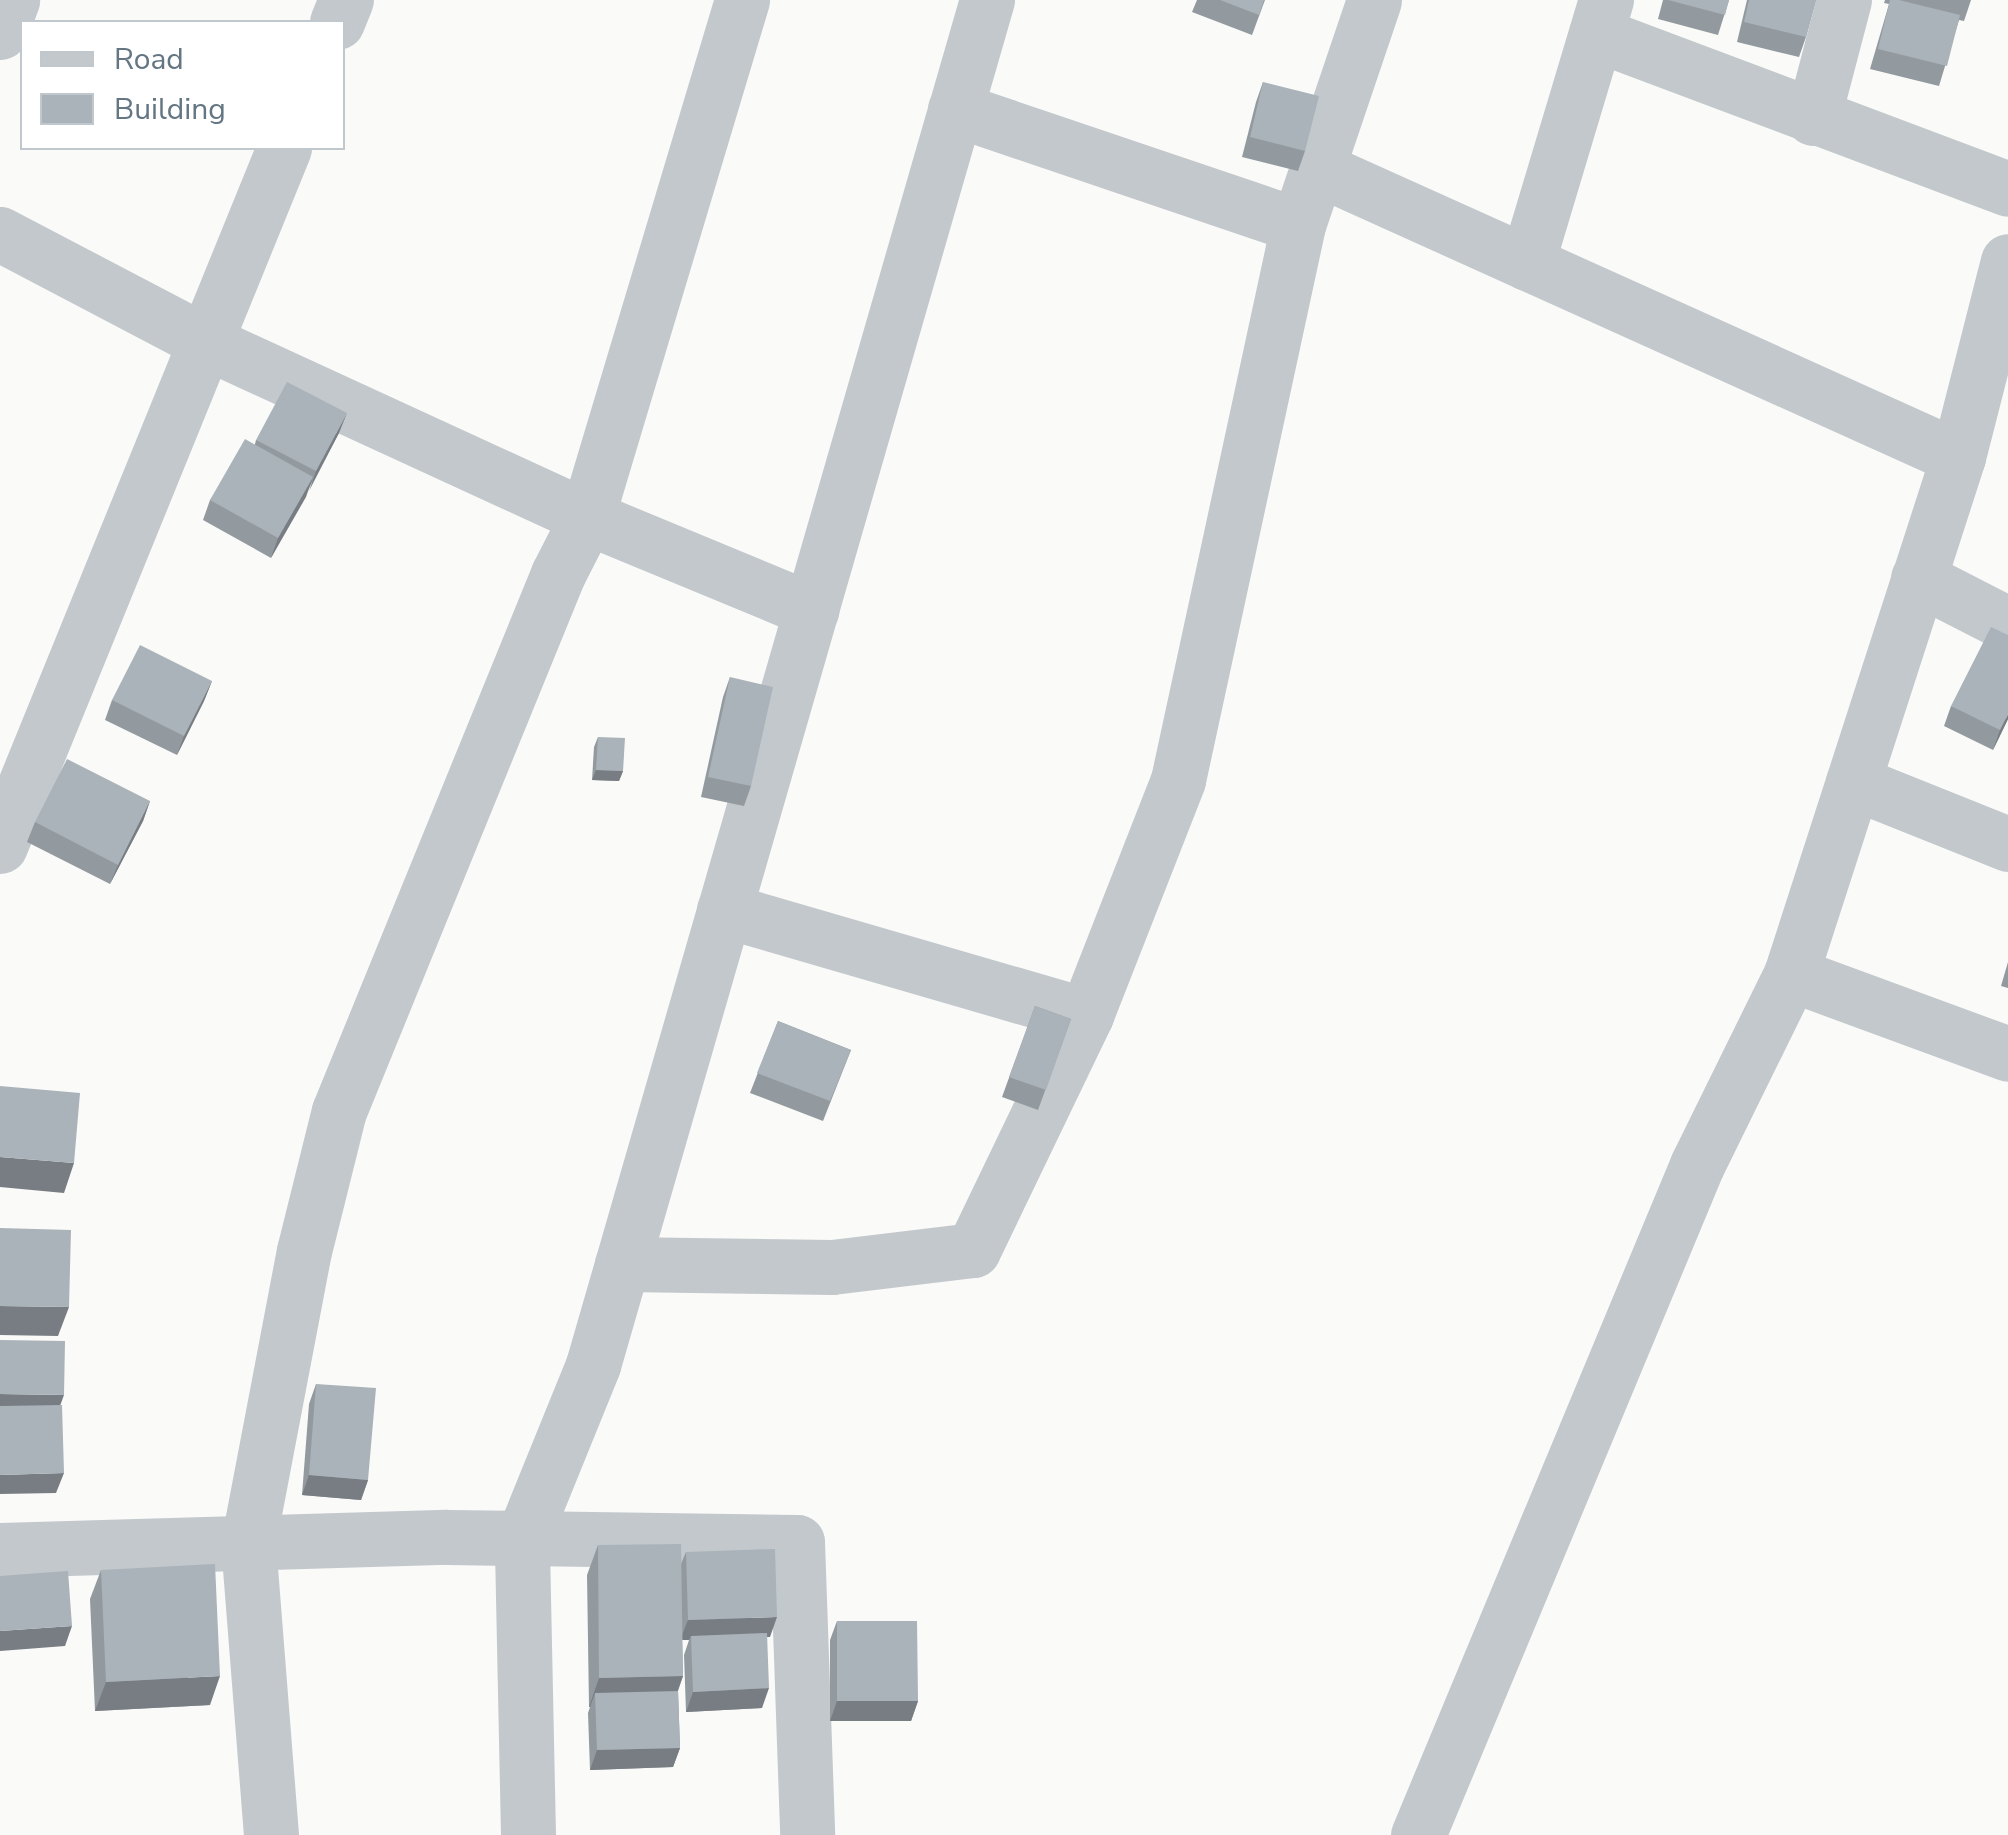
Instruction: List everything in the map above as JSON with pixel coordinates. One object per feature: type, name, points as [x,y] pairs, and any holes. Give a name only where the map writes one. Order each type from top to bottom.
[{"type":"street","points":[[0,32],[12,0]]},
{"type":"street","points":[[271,1835],[248,1544],[304,1251],[339,1111],[558,574],[588,516],[742,0]]},
{"type":"street","points":[[528,1835],[522,1540],[593,1365],[986,0]]},
{"type":"street","points":[[622,1264],[832,1267],[973,1250],[1086,1015],[1178,780],[1298,226],[1374,0]]},
{"type":"street","points":[[1813,118],[1844,0]]},
{"type":"street","points":[[1527,263],[1601,17],[1813,118],[2008,188]]},
{"type":"street","points":[[956,110],[1298,226]]},
{"type":"street","points":[[0,846],[283,150]]},
{"type":"street","points":[[1318,168],[1958,457]]},
{"type":"street","points":[[0,234],[204,341],[588,516],[811,610]]},
{"type":"street","points":[[1418,1835],[1696,1166],[1791,974],[1958,457],[2006,280]]},
{"type":"street","points":[[1918,578],[2008,624]]},
{"type":"street","points":[[1852,782],[2008,844]]},
{"type":"street","points":[[724,910],[1086,1015]]},
{"type":"street","points":[[1791,974],[2008,1054]]},
{"type":"street","points":[[0,1550],[522,1540],[797,1542],[806,1835]]},
{"type":"building","points":[[1220,0],[1264,0],[1259,15]]},
{"type":"building","points":[[1668,0],[1729,0],[1725,15]]},
{"type":"building","points":[[1749,0],[1816,0],[1806,37],[1744,22]]},
{"type":"building","points":[[1890,0],[1960,15],[1947,66],[1878,49]]},
{"type":"building","points":[[1263,82],[1319,96],[1305,151],[1250,137]]},
{"type":"building","points":[[287,382],[347,413],[316,471],[256,440]]},
{"type":"building","points":[[245,439],[313,477],[278,538],[210,500]]},
{"type":"building","points":[[1991,627],[2008,635],[2008,714],[2000,730],[1951,706]]},
{"type":"building","points":[[140,645],[212,681],[184,736],[112,700]]},
{"type":"building","points":[[730,677],[773,687],[751,786],[708,777]]},
{"type":"building","points":[[598,737],[625,738],[623,771],[596,770]]},
{"type":"building","points":[[67,759],[150,801],[118,865],[35,822]]},
{"type":"building","points":[[1035,1006],[1071,1019],[1046,1090],[1009,1077]]},
{"type":"building","points":[[778,1021],[851,1050],[830,1101],[757,1073]]},
{"type":"building","points":[[0,1086],[80,1093],[74,1163],[0,1157]]},
{"type":"building","points":[[0,1228],[71,1230],[69,1307],[0,1306]]},
{"type":"building","points":[[0,1340],[65,1341],[64,1395],[0,1394]]},
{"type":"building","points":[[316,1384],[376,1388],[368,1480],[309,1475]]},
{"type":"building","points":[[62,1405],[64,1473],[0,1475],[0,1406]]},
{"type":"building","points":[[681,1544],[683,1676],[599,1678],[598,1545]]},
{"type":"building","points":[[775,1549],[777,1617],[688,1620],[686,1552]]},
{"type":"building","points":[[215,1564],[220,1676],[106,1682],[101,1570]]},
{"type":"building","points":[[68,1571],[72,1626],[0,1631],[0,1576]]},
{"type":"building","points":[[837,1621],[917,1621],[918,1701],[837,1701]]},
{"type":"building","points":[[767,1633],[769,1688],[693,1692],[691,1636]]},
{"type":"building","points":[[678,1691],[680,1748],[597,1750],[595,1693]]}]
